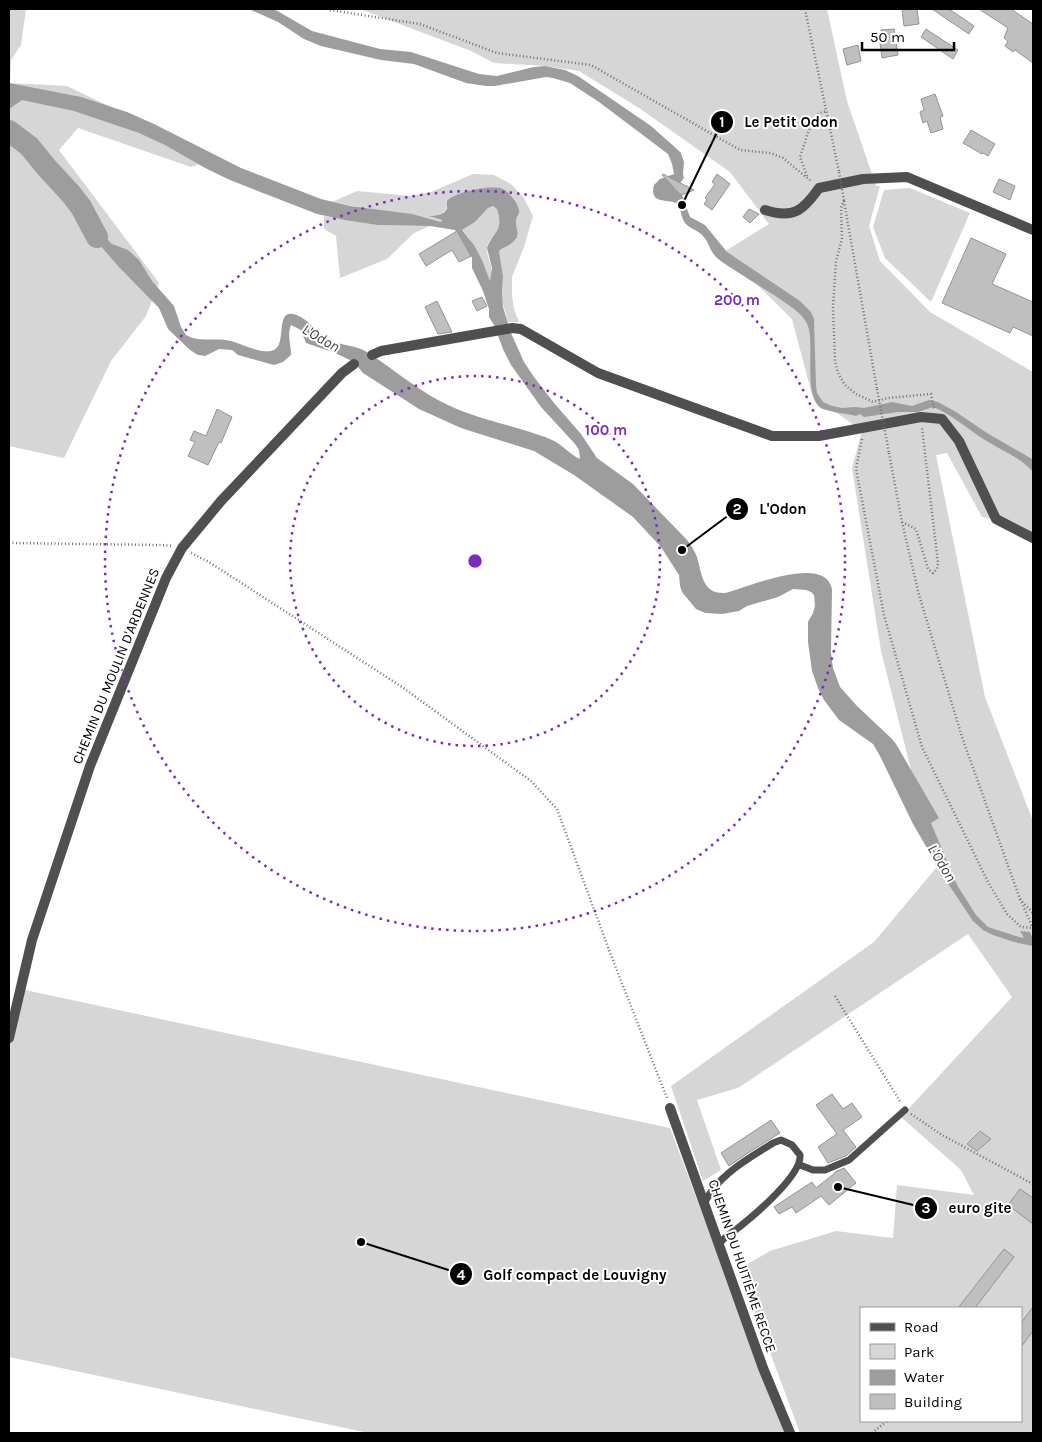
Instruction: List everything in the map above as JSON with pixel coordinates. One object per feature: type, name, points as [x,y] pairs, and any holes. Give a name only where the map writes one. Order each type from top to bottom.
[{"type":"street","points":[[765,210],[779,214],[794,212],[808,204],[819,188],[863,179],[907,177],[1033,230]]},
{"type":"street","points":[[372,355],[380,351],[512,328],[522,329],[598,373],[772,436],[818,436],[921,417],[942,419],[959,441],[996,519],[1033,538]]},
{"type":"street","name":"CHEMIN DU MOULIN D'ARDENNES","points":[[9,1038],[32,940],[90,766],[166,578],[182,548],[221,501],[342,373],[354,364]]},
{"type":"street","name":"CHEMIN DU HUITIÈME RECCE","points":[[670,1108],[763,1368],[790,1433]]},
{"type":"lane","points":[[800,1165],[812,1170],[824,1170],[848,1160],[905,1110]]},
{"type":"lane","points":[[705,1202],[713,1188],[722,1178],[767,1147],[781,1140],[792,1145],[798,1151],[800,1165],[786,1184],[759,1211],[724,1237],[719,1244]]},
{"type":"path","points":[[805,9],[839,172],[902,522],[919,595],[962,738],[1020,899],[1033,928],[1021,927],[1007,914],[988,882],[922,747],[884,615],[856,469],[864,428]]},
{"type":"path","points":[[330,10],[420,24],[497,53],[591,65],[740,150],[770,153],[782,158],[819,188]]},
{"type":"path","points":[[808,178],[800,157],[809,130],[819,113],[827,111]]},
{"type":"path","points":[[844,200],[841,208],[842,239],[836,261],[833,307],[835,361],[838,373],[846,385],[856,394],[873,402],[888,398],[931,394],[935,412]]},
{"type":"path","points":[[902,522],[916,528],[928,569],[933,573],[937,569],[938,563],[921,417]]},
{"type":"path","points":[[9,543],[160,545],[182,548],[218,568],[402,687],[531,782],[557,809],[670,1108]]},
{"type":"path","points":[[1020,899],[1033,913]]},
{"type":"path","points":[[835,996],[905,1110],[942,1136],[1033,1184]]},
{"type":"path","points":[[872,1433],[886,1422]]},
{"type":"green space","points":[[9,9],[26,9],[21,45],[11,60],[10,83],[67,86],[217,158],[191,167],[78,128],[59,150],[159,283],[146,316],[111,361],[64,458],[9,446]]},
{"type":"green space","points":[[360,9],[827,9],[847,101],[876,186],[880,186],[869,226],[880,261],[930,312],[1033,372],[1033,538],[996,519],[982,517],[947,453],[936,455],[985,697],[1033,821],[1033,1433],[800,1433],[739,1269],[770,1251],[836,1231],[893,1238],[897,1185],[974,1195],[961,1170],[901,1117],[1012,997],[968,934],[738,1088],[697,1100],[721,1170],[703,1181],[671,1086],[874,942],[936,868],[881,651],[852,468],[862,431],[812,395],[792,319],[724,252],[769,224],[730,172],[639,108],[579,71],[545,66],[494,63],[471,51]]},
{"type":"green space","points":[[473,174],[494,175],[511,184],[524,198],[533,216],[524,247],[512,277],[514,309],[519,322],[508,322],[502,300],[503,276],[499,251],[518,236],[515,222],[519,214],[478,190],[453,197],[446,210],[438,216],[432,217],[442,220],[441,222],[414,215],[332,202],[357,191],[411,196],[431,192]]},
{"type":"green space","points":[[910,188],[970,213],[931,302],[885,258],[873,227],[884,190]]},
{"type":"green space","points":[[493,206],[497,209],[499,225],[498,230],[488,244],[487,250],[491,268],[490,282],[475,248],[462,230],[475,222],[488,208]]},
{"type":"green space","points":[[324,216],[377,225],[430,226],[414,233],[387,259],[340,278],[336,236],[324,229]]},
{"type":"green space","points":[[25,990],[670,1128],[785,1433],[369,1433],[9,1357],[9,1030]]},
{"type":"water","points":[[249,9],[274,9],[312,31],[380,49],[411,52],[479,74],[497,76],[545,66],[565,70],[578,76],[651,126],[681,153],[684,162],[684,178],[673,187],[682,195],[690,217],[705,225],[727,252],[800,301],[811,312],[814,319],[817,393],[823,402],[842,408],[864,408],[892,402],[912,406],[929,400],[938,402],[1032,459],[1033,472],[1017,458],[933,407],[918,412],[898,412],[864,417],[860,414],[856,416],[823,409],[817,404],[811,384],[810,335],[804,318],[791,307],[717,258],[703,236],[685,223],[678,205],[658,199],[655,196],[653,192],[654,185],[660,179],[674,174],[668,154],[599,102],[570,83],[546,77],[495,86],[466,83],[414,64],[381,60],[321,46],[304,39],[278,22]]},
{"type":"water","points":[[9,83],[81,97],[127,112],[241,168],[321,199],[350,206],[412,214],[441,222],[442,220],[429,216],[444,213],[447,209],[447,201],[457,195],[491,188],[505,190],[515,201],[519,212],[516,221],[517,238],[499,251],[503,276],[503,307],[511,333],[524,362],[534,377],[581,434],[597,458],[633,484],[687,540],[697,557],[707,587],[717,592],[725,593],[766,580],[801,573],[815,574],[826,579],[832,589],[831,653],[833,668],[840,687],[896,744],[939,818],[931,823],[957,885],[976,915],[988,927],[1019,937],[1024,938],[1020,931],[1030,932],[1033,946],[993,935],[983,930],[973,921],[945,879],[913,824],[873,744],[839,720],[824,700],[812,671],[808,642],[808,622],[815,606],[814,595],[811,592],[793,589],[778,597],[747,606],[739,611],[722,614],[705,613],[696,609],[682,592],[679,575],[661,547],[633,517],[574,475],[534,451],[461,428],[419,409],[363,373],[354,362],[306,343],[301,330],[291,325],[289,336],[291,355],[283,362],[274,365],[238,355],[232,350],[219,349],[205,356],[198,355],[168,329],[159,308],[93,237],[86,226],[82,208],[73,194],[26,145],[9,136],[9,122],[28,133],[76,188],[85,199],[103,235],[112,244],[128,250],[139,260],[152,281],[174,306],[181,327],[186,335],[197,339],[231,341],[258,350],[269,351],[278,347],[284,318],[288,314],[293,314],[303,318],[331,341],[365,351],[438,400],[470,414],[549,439],[580,459],[579,450],[575,444],[541,407],[511,365],[489,317],[489,309],[483,291],[472,268],[472,258],[455,230],[430,226],[377,225],[317,214],[230,180],[139,133],[74,111],[22,100],[9,109]],"holes":[[[493,206],[497,209],[499,227],[487,248],[492,268],[490,281],[474,245],[462,230],[475,222],[488,208]]]},
{"type":"building","points":[[902,9],[917,9],[919,24],[904,26]]},
{"type":"building","points":[[932,9],[949,9],[974,26],[969,34]]},
{"type":"building","points":[[979,9],[1011,9],[1033,24],[1033,63],[1015,50],[1013,52],[1005,46],[1008,41],[1004,38],[1008,28]]},
{"type":"building","points":[[894,29],[898,55],[882,58],[879,36],[882,36],[881,30]]},
{"type":"building","points":[[926,29],[958,50],[953,59],[921,37]]},
{"type":"building","points":[[858,45],[861,61],[847,65],[843,49]]},
{"type":"building","points":[[935,94],[943,116],[940,117],[943,129],[931,133],[927,121],[923,123],[920,112],[924,110],[921,99]]},
{"type":"building","points":[[971,130],[995,144],[988,156],[963,143]]},
{"type":"building","points":[[663,174],[694,190],[682,195]]},
{"type":"building","points":[[717,174],[730,184],[712,210],[704,204],[707,200],[705,198],[715,184],[712,182]]},
{"type":"building","points":[[999,179],[1015,186],[1010,200],[993,192]]},
{"type":"building","points":[[749,209],[759,214],[750,223],[743,217]]},
{"type":"building","points":[[457,231],[471,256],[459,262],[452,250],[426,266],[419,254]]},
{"type":"building","points":[[971,238],[1006,254],[992,284],[1033,302],[1033,336],[1013,327],[1010,333],[942,303]]},
{"type":"building","points":[[482,297],[487,306],[477,311],[472,301]]},
{"type":"building","points":[[437,301],[452,332],[438,334],[425,307]]},
{"type":"building","points":[[217,409],[232,417],[221,443],[219,442],[208,465],[188,456],[195,442],[190,440],[194,431],[206,436]]},
{"type":"building","points":[[832,1094],[843,1109],[852,1103],[862,1117],[843,1130],[856,1147],[846,1156],[828,1163],[818,1147],[837,1134],[816,1105]]},
{"type":"building","points":[[771,1120],[780,1133],[729,1166],[721,1153]]},
{"type":"building","points":[[980,1131],[991,1139],[977,1151],[967,1144]]},
{"type":"building","points":[[844,1168],[856,1183],[829,1205],[821,1196],[796,1213],[792,1207],[779,1214],[774,1207],[812,1182],[816,1188],[835,1172]]},
{"type":"building","points":[[1020,1189],[1033,1198],[1033,1224],[1008,1205]]},
{"type":"building","points":[[1004,1249],[1014,1257],[976,1307],[959,1307]]},
{"type":"building","points":[[1033,1307],[1033,1331],[1022,1346],[1022,1322]]},
{"type":"waterway","name":"L'Odon","points":[[9,131],[29,146],[71,194],[81,207],[97,237]]},
{"type":"place","name":"Le Petit Odon","points":[[682,205]]},
{"type":"place","name":"L'Odon","points":[[682,550]]},
{"type":"place","name":"euro gite","points":[[838,1187]]},
{"type":"place","name":"Golf compact de Louvigny","points":[[361,1242]]}]
